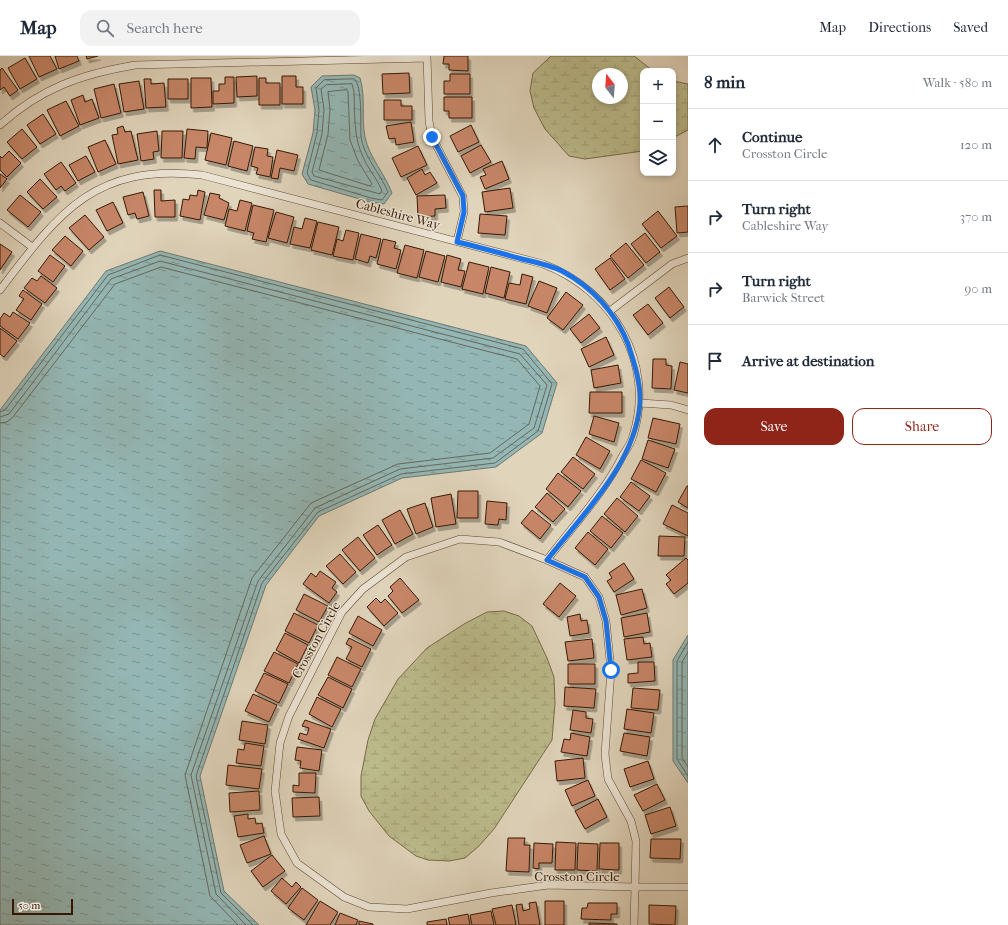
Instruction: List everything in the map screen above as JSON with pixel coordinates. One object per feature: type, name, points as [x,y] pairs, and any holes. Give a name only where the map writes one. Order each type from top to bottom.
[{"type":"street","points":[[0,125],[12,115],[55,87],[98,72],[135,65],[427,57],[429,121],[432,137],[463,196],[464,212],[457,242]]},
{"type":"street","name":"Cableshire Way","points":[[0,290],[32,247],[60,216],[71,207],[96,191],[133,176],[162,172],[202,175],[543,264],[562,271],[589,289],[610,311],[624,335],[636,367],[640,403],[633,437],[613,476],[547,560]]},
{"type":"street","points":[[0,223],[32,247]]},
{"type":"street","points":[[610,311],[672,264],[688,258]]},
{"type":"street","points":[[640,403],[671,405],[688,410]]},
{"type":"street","name":"Crosston Circle","points":[[635,887],[636,841],[631,821],[608,779],[605,754],[611,670],[606,621],[599,597],[585,577],[547,560],[499,542],[460,539],[406,557],[363,589],[342,612],[289,716],[280,743],[275,791],[281,834],[297,863],[344,897],[369,907],[406,909],[491,893],[548,885],[635,887],[688,887]]},
{"type":"street","points":[[634,925],[635,887]]},
{"type":"green space","points":[[551,56],[634,56],[649,68],[640,68],[640,151],[585,159],[569,156],[545,129],[534,108],[530,91],[533,73]]},
{"type":"green space","points":[[676,82],[688,84],[688,130],[676,136]]},
{"type":"green space","points":[[504,611],[519,616],[532,626],[547,658],[554,677],[555,703],[552,740],[494,829],[479,846],[465,858],[449,861],[428,860],[416,856],[389,836],[369,811],[361,796],[361,776],[368,740],[375,719],[398,679],[427,648],[464,624],[487,612]]},
{"type":"water","points":[[354,75],[360,78],[362,85],[363,123],[367,144],[392,193],[384,204],[370,202],[308,184],[302,174],[313,133],[315,110],[311,87],[322,76]]},
{"type":"water","points":[[160,251],[526,346],[557,383],[542,433],[496,467],[402,478],[319,516],[266,585],[200,776],[224,891],[259,925],[0,925],[0,410],[106,271]]},
{"type":"water","points":[[688,635],[688,783],[673,761],[673,660]]},
{"type":"building","points":[[29,56],[50,56],[57,69],[39,77]]},
{"type":"building","points":[[55,56],[77,56],[79,61],[59,69]]},
{"type":"building","points":[[86,56],[98,56],[87,59]]},
{"type":"building","points":[[444,56],[468,56],[468,71],[449,70],[449,64],[443,64]]},
{"type":"building","points":[[25,58],[37,79],[20,89],[8,68]]},
{"type":"building","points":[[2,68],[18,90],[10,96],[4,87],[0,90],[0,70]]},
{"type":"building","points":[[409,73],[410,93],[383,94],[382,74]]},
{"type":"building","points":[[450,74],[470,74],[470,94],[444,94],[444,81],[450,81]]},
{"type":"building","points":[[257,76],[257,96],[237,97],[236,77]]},
{"type":"building","points":[[282,76],[296,76],[296,87],[303,87],[303,104],[282,104]]},
{"type":"building","points":[[225,77],[234,77],[234,103],[213,104],[213,91],[219,91],[219,84],[225,84]]},
{"type":"building","points":[[191,78],[211,78],[212,107],[191,108]]},
{"type":"building","points":[[259,78],[266,78],[266,83],[280,83],[280,105],[259,105]]},
{"type":"building","points":[[144,79],[151,79],[151,84],[164,83],[166,107],[146,108]]},
{"type":"building","points":[[168,79],[188,79],[188,99],[168,99]]},
{"type":"building","points":[[139,81],[144,109],[124,112],[119,84]]},
{"type":"building","points":[[114,84],[121,113],[101,118],[94,89]]},
{"type":"building","points":[[83,95],[85,102],[92,99],[99,118],[80,125],[71,100]]},
{"type":"building","points":[[444,97],[472,97],[472,118],[449,118],[449,111],[444,111]]},
{"type":"building","points":[[384,100],[401,100],[401,106],[412,106],[412,120],[384,120]]},
{"type":"building","points":[[66,101],[79,126],[60,136],[47,110]]},
{"type":"building","points":[[43,114],[56,134],[40,144],[27,125]]},
{"type":"building","points":[[411,122],[414,142],[396,145],[395,138],[389,139],[386,126]]},
{"type":"building","points":[[471,125],[479,142],[458,152],[450,136]]},
{"type":"building","points":[[123,126],[125,132],[131,131],[138,160],[118,164],[112,135],[118,134],[117,128]]},
{"type":"building","points":[[22,129],[37,147],[22,159],[7,142]]},
{"type":"building","points":[[187,129],[208,131],[207,148],[196,147],[195,159],[184,158]]},
{"type":"building","points":[[157,131],[159,151],[153,152],[154,159],[141,161],[137,134]]},
{"type":"building","points":[[162,131],[183,131],[182,158],[161,158]]},
{"type":"building","points":[[211,133],[232,138],[226,165],[205,160]]},
{"type":"building","points":[[105,140],[116,164],[98,172],[88,147]]},
{"type":"building","points":[[234,141],[253,146],[247,171],[228,166]]},
{"type":"building","points":[[481,145],[491,162],[470,173],[461,156]]},
{"type":"building","points":[[418,146],[427,165],[401,177],[392,158]]},
{"type":"building","points":[[255,147],[268,149],[267,156],[273,157],[270,177],[256,174],[258,168],[251,166]]},
{"type":"building","points":[[277,150],[298,155],[294,171],[280,168],[278,179],[271,178]]},
{"type":"building","points":[[9,151],[21,163],[7,177],[0,170],[0,156],[2,158]]},
{"type":"building","points":[[86,156],[95,172],[78,181],[69,165]]},
{"type":"building","points":[[502,161],[509,179],[485,189],[480,177],[486,175],[483,169]]},
{"type":"building","points":[[61,162],[76,183],[65,191],[61,186],[56,190],[44,174]]},
{"type":"building","points":[[422,169],[425,175],[430,172],[437,183],[416,195],[407,178]]},
{"type":"building","points":[[0,174],[7,179],[0,188]]},
{"type":"building","points":[[40,179],[57,197],[43,209],[27,192]]},
{"type":"building","points":[[510,188],[513,208],[485,212],[482,192]]},
{"type":"building","points":[[154,190],[161,190],[161,201],[175,200],[175,217],[155,217]]},
{"type":"building","points":[[198,190],[205,192],[200,220],[180,216],[183,199],[189,200],[190,195],[197,196]]},
{"type":"building","points":[[143,192],[149,216],[137,219],[135,213],[128,215],[123,197]]},
{"type":"building","points":[[210,193],[220,195],[219,198],[229,203],[224,220],[204,215]]},
{"type":"building","points":[[20,195],[41,212],[28,227],[7,210]]},
{"type":"building","points":[[445,195],[446,208],[435,209],[435,216],[418,217],[417,196]]},
{"type":"building","points":[[240,200],[252,203],[245,231],[225,226],[229,209],[237,211]]},
{"type":"building","points":[[113,202],[123,223],[107,231],[96,210]]},
{"type":"building","points":[[253,205],[274,210],[266,242],[252,239],[254,233],[247,231]]},
{"type":"building","points":[[688,206],[688,232],[677,233],[675,207]]},
{"type":"building","points":[[658,211],[677,236],[661,248],[642,224]]},
{"type":"building","points":[[276,212],[294,217],[287,243],[268,238]]},
{"type":"building","points":[[480,214],[507,216],[505,235],[478,233]]},
{"type":"building","points":[[85,215],[104,237],[89,250],[69,228]]},
{"type":"building","points":[[305,218],[317,221],[310,248],[290,244],[294,227],[302,229]]},
{"type":"building","points":[[318,222],[339,227],[332,255],[311,250]]},
{"type":"building","points":[[346,230],[359,233],[353,260],[333,256],[337,239],[343,241]]},
{"type":"building","points":[[645,233],[660,252],[646,263],[631,244]]},
{"type":"building","points":[[361,234],[381,239],[376,258],[370,256],[368,263],[355,259]]},
{"type":"building","points":[[65,236],[83,251],[71,266],[52,250]]},
{"type":"building","points":[[383,239],[396,242],[394,248],[401,250],[396,269],[377,264]]},
{"type":"building","points":[[626,243],[644,265],[628,278],[610,256]]},
{"type":"building","points":[[0,244],[12,252],[0,270]]},
{"type":"building","points":[[405,245],[424,250],[417,278],[397,273]]},
{"type":"building","points":[[426,251],[445,256],[438,282],[419,277]]},
{"type":"building","points":[[50,255],[65,266],[53,282],[38,271]]},
{"type":"building","points":[[447,255],[461,259],[458,270],[465,271],[461,287],[441,282]]},
{"type":"building","points":[[610,258],[625,279],[610,290],[595,269]]},
{"type":"building","points":[[469,262],[489,267],[483,294],[462,289]]},
{"type":"building","points":[[491,267],[510,272],[504,298],[485,293]]},
{"type":"building","points":[[522,274],[533,277],[526,304],[505,299],[509,283],[520,285]]},
{"type":"building","points":[[41,276],[57,288],[45,303],[24,288],[32,278],[37,281]]},
{"type":"building","points":[[539,281],[557,288],[547,313],[528,306]]},
{"type":"building","points":[[669,287],[684,307],[670,318],[655,298]]},
{"type":"building","points":[[23,290],[42,304],[31,320],[16,310],[24,299],[19,296]]},
{"type":"building","points":[[566,292],[583,305],[563,330],[547,318]]},
{"type":"building","points":[[648,304],[663,323],[648,335],[633,315]]},
{"type":"building","points":[[13,312],[30,323],[18,339],[0,326],[0,319],[4,313],[10,317]]},
{"type":"building","points":[[589,314],[600,328],[581,343],[570,329]]},
{"type":"building","points":[[0,328],[17,341],[4,357],[0,354]]},
{"type":"building","points":[[606,337],[614,355],[589,367],[581,349]]},
{"type":"building","points":[[653,359],[666,359],[666,365],[672,366],[671,389],[652,388]]},
{"type":"building","points":[[680,362],[688,364],[688,393],[674,390]]},
{"type":"building","points":[[618,365],[621,383],[594,388],[591,370]]},
{"type":"building","points":[[590,392],[622,392],[622,413],[589,413]]},
{"type":"building","points":[[594,416],[619,423],[614,442],[589,434]]},
{"type":"building","points":[[653,418],[680,424],[676,444],[648,438]]},
{"type":"building","points":[[586,437],[610,451],[600,469],[576,455]]},
{"type":"building","points":[[648,440],[675,449],[668,468],[642,459]]},
{"type":"building","points":[[573,457],[595,474],[583,489],[561,472]]},
{"type":"building","points":[[641,460],[666,473],[656,492],[631,479]]},
{"type":"building","points":[[558,473],[581,491],[568,507],[546,489]]},
{"type":"building","points":[[631,482],[650,496],[639,511],[620,497]]},
{"type":"building","points":[[688,486],[688,508],[678,502]]},
{"type":"building","points":[[458,491],[478,491],[478,518],[457,518]]},
{"type":"building","points":[[547,493],[565,509],[553,522],[535,507]]},
{"type":"building","points":[[451,494],[456,524],[436,527],[431,498]]},
{"type":"building","points":[[617,498],[638,516],[625,532],[604,514]]},
{"type":"building","points":[[487,501],[507,503],[506,520],[499,519],[498,525],[485,524]]},
{"type":"building","points":[[425,503],[433,527],[416,534],[407,509]]},
{"type":"building","points":[[672,505],[688,513],[688,536],[663,524]]},
{"type":"building","points":[[400,510],[413,534],[395,544],[382,520]]},
{"type":"building","points":[[532,510],[551,525],[540,539],[521,523]]},
{"type":"building","points":[[602,516],[623,533],[611,548],[590,531]]},
{"type":"building","points":[[378,525],[392,545],[377,555],[363,535]]},
{"type":"building","points":[[588,532],[608,549],[595,565],[575,548]]},
{"type":"building","points":[[659,536],[685,537],[684,556],[658,556]]},
{"type":"building","points":[[358,537],[375,558],[360,571],[342,550]]},
{"type":"building","points":[[340,554],[356,572],[343,584],[326,566]]},
{"type":"building","points":[[686,558],[688,560],[688,583],[674,594],[666,584],[671,580],[666,575]]},
{"type":"building","points":[[624,563],[634,579],[614,592],[607,581],[612,578],[609,573]]},
{"type":"building","points":[[320,571],[336,582],[332,588],[337,592],[329,603],[303,584],[311,573],[316,577]]},
{"type":"building","points":[[400,578],[419,600],[402,613],[388,596],[393,591],[390,587]]},
{"type":"building","points":[[560,583],[576,596],[559,617],[543,604]]},
{"type":"building","points":[[642,589],[647,608],[621,615],[616,595]]},
{"type":"building","points":[[304,594],[328,606],[319,622],[296,610]]},
{"type":"building","points":[[376,598],[381,603],[385,599],[398,613],[384,626],[367,607]]},
{"type":"building","points":[[294,613],[318,625],[309,643],[285,631]]},
{"type":"building","points":[[647,613],[650,632],[624,637],[621,618]]},
{"type":"building","points":[[580,614],[581,621],[587,620],[589,633],[570,636],[567,617]]},
{"type":"building","points":[[358,616],[382,630],[373,646],[349,633]]},
{"type":"building","points":[[285,633],[308,645],[299,663],[276,650]]},
{"type":"building","points":[[643,637],[644,644],[650,643],[652,657],[627,660],[624,639]]},
{"type":"building","points":[[349,638],[371,649],[362,667],[346,659],[352,647],[346,644]]},
{"type":"building","points":[[592,639],[594,658],[568,661],[565,642]]},
{"type":"building","points":[[274,652],[298,664],[289,683],[264,671]]},
{"type":"building","points":[[337,657],[361,669],[352,687],[328,675]]},
{"type":"building","points":[[638,662],[654,662],[655,681],[628,683],[628,674],[638,673]]},
{"type":"building","points":[[568,664],[595,664],[595,684],[568,684]]},
{"type":"building","points":[[264,673],[288,684],[279,703],[255,691]]},
{"type":"building","points":[[328,677],[352,689],[343,708],[318,695]]},
{"type":"building","points":[[565,687],[596,689],[594,708],[564,706]]},
{"type":"building","points":[[633,688],[660,690],[658,710],[631,708]]},
{"type":"building","points":[[253,694],[277,705],[269,722],[245,711]]},
{"type":"building","points":[[317,697],[341,709],[332,727],[309,714]]},
{"type":"building","points":[[627,709],[654,713],[651,733],[624,729]]},
{"type":"building","points":[[573,710],[586,712],[586,718],[593,719],[591,733],[570,730]]},
{"type":"building","points":[[305,720],[331,729],[324,748],[298,739],[300,733],[307,735],[309,728],[302,726]]},
{"type":"building","points":[[242,721],[268,725],[265,744],[239,740]]},
{"type":"building","points":[[571,733],[590,737],[587,756],[561,752],[564,739],[570,740]]},
{"type":"building","points":[[624,733],[650,737],[647,756],[620,751]]},
{"type":"building","points":[[245,743],[264,746],[261,766],[236,763],[238,749],[244,750]]},
{"type":"building","points":[[297,747],[322,750],[319,771],[300,768],[301,761],[295,760]]},
{"type":"building","points":[[583,758],[585,778],[557,781],[555,761]]},
{"type":"building","points":[[648,761],[654,779],[630,787],[624,769]]},
{"type":"building","points":[[228,765],[262,769],[259,789],[226,785]]},
{"type":"building","points":[[299,773],[316,773],[315,793],[293,792],[293,785],[299,786]]},
{"type":"building","points":[[588,780],[595,796],[572,806],[565,790]]},
{"type":"building","points":[[657,784],[665,800],[643,811],[634,795]]},
{"type":"building","points":[[259,791],[260,810],[230,812],[229,793]]},
{"type":"building","points":[[319,797],[320,816],[293,817],[292,798]]},
{"type":"building","points":[[598,799],[607,817],[585,829],[575,811]]},
{"type":"building","points":[[670,807],[676,826],[651,834],[645,815]]},
{"type":"building","points":[[248,814],[248,819],[255,818],[256,824],[262,823],[264,833],[238,837],[234,816]]},
{"type":"building","points":[[264,836],[271,854],[247,863],[240,845]]},
{"type":"building","points":[[508,838],[525,838],[524,845],[530,845],[529,872],[506,871]]},
{"type":"building","points":[[651,839],[681,839],[680,859],[650,858]]},
{"type":"building","points":[[556,842],[576,843],[575,870],[555,870]]},
{"type":"building","points":[[534,843],[553,844],[552,863],[539,863],[539,869],[533,868]]},
{"type":"building","points":[[578,843],[598,844],[597,871],[577,870]]},
{"type":"building","points":[[600,843],[619,843],[619,870],[599,869]]},
{"type":"building","points":[[272,855],[285,871],[263,887],[251,871]]},
{"type":"building","points":[[282,878],[292,887],[296,882],[301,887],[286,904],[271,891]]},
{"type":"building","points":[[302,888],[318,900],[304,920],[288,908]]},
{"type":"building","points":[[320,901],[338,912],[330,925],[306,925]]},
{"type":"building","points":[[545,901],[564,901],[564,925],[545,925]]},
{"type":"building","points":[[536,902],[540,925],[519,925],[516,905],[522,904],[523,911],[530,909],[529,903]]},
{"type":"building","points":[[588,903],[617,903],[617,914],[611,914],[611,920],[581,919],[582,908],[587,908]]},
{"type":"building","points":[[512,905],[516,925],[496,925],[492,909]]},
{"type":"building","points":[[649,905],[676,906],[675,925],[649,924]]},
{"type":"building","points":[[491,911],[494,925],[472,925],[470,915]]},
{"type":"building","points":[[340,913],[358,920],[356,925],[335,925]]},
{"type":"building","points":[[468,914],[470,925],[450,925],[448,918]]},
{"type":"building","points":[[446,919],[447,925],[427,925],[427,922]]},
{"type":"building","points":[[359,921],[373,924],[373,925],[359,925]]},
{"type":"building","points":[[589,923],[617,924],[617,925],[589,925]]},
{"type":"route","points":[[432,137],[463,196],[464,212],[457,242],[543,264],[562,271],[589,289],[610,311],[624,335],[636,367],[640,403],[633,437],[613,476],[547,560],[585,577],[599,597],[606,621],[611,670]]}]
